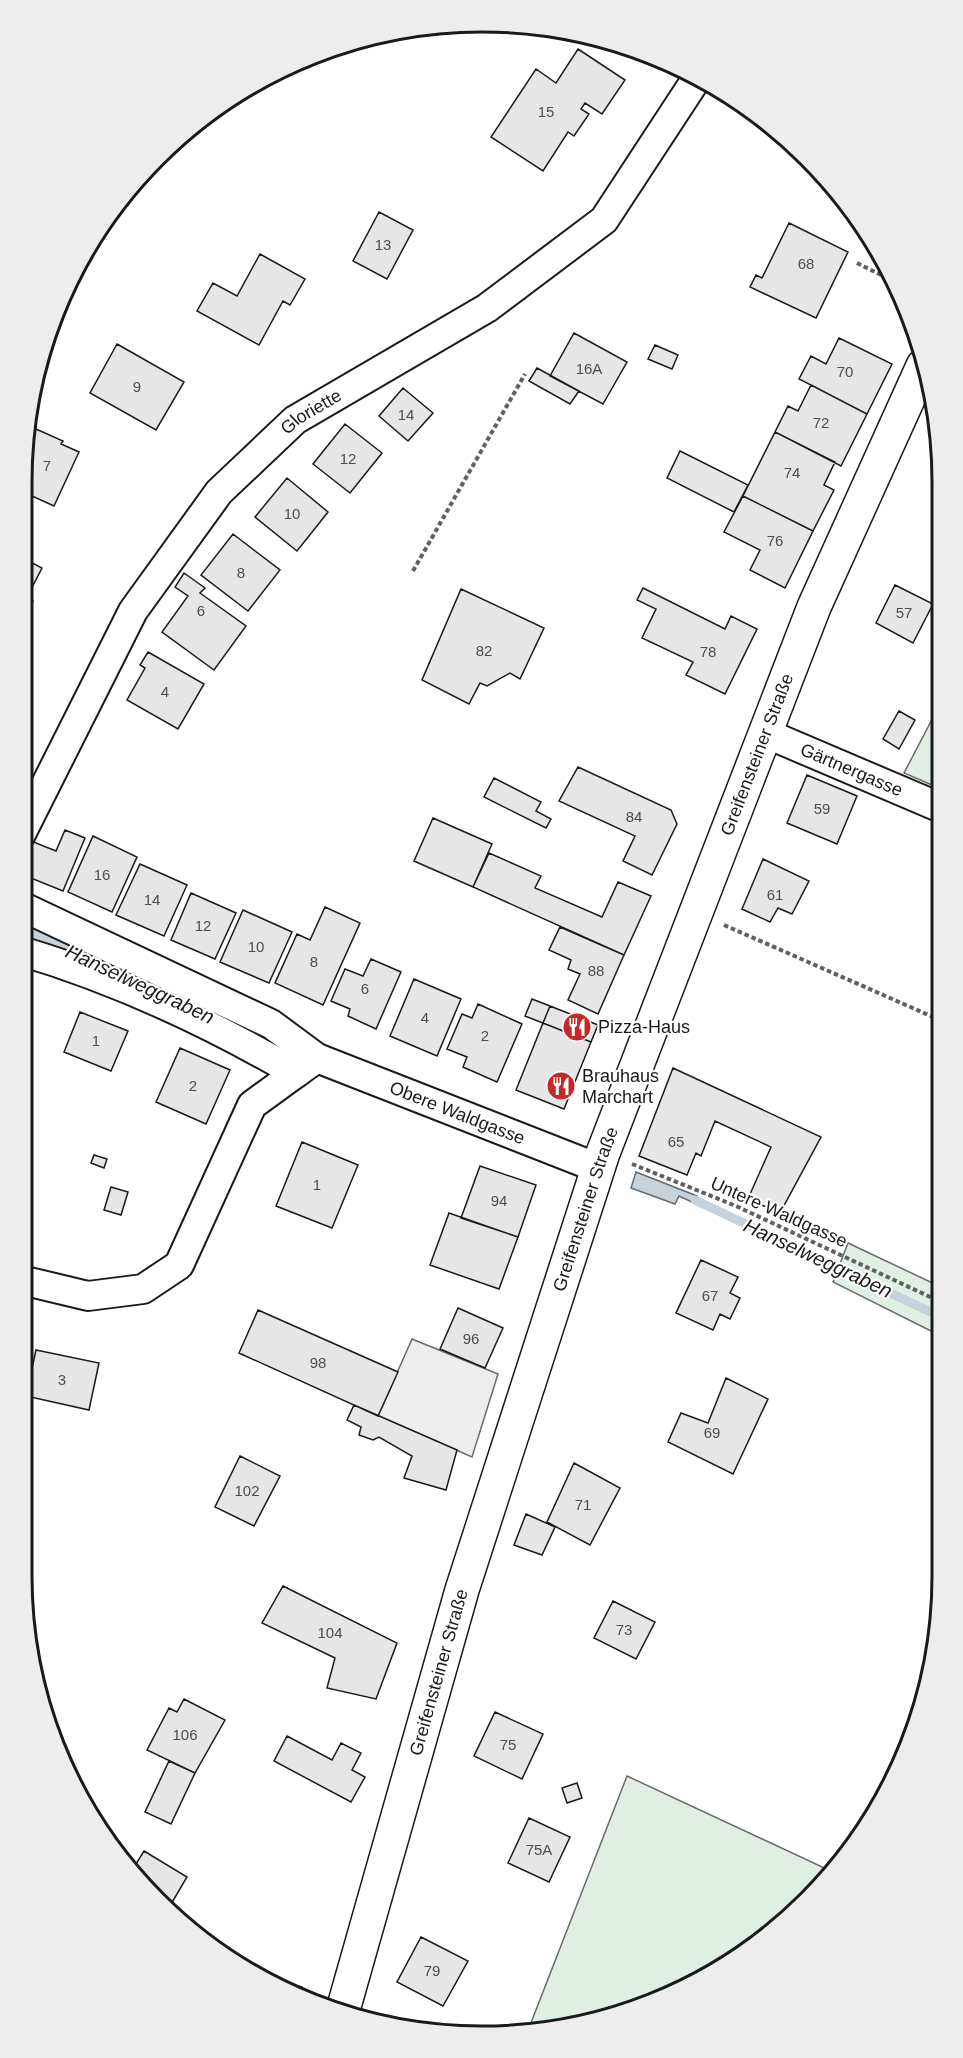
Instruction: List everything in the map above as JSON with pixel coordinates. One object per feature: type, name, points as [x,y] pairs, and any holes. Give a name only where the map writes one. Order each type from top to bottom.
[{"type":"main road","name":"Greifensteiner Straße","points":[[344,2005],[462,1590],[600,1160],[814,608],[919,376]]},
{"type":"street","name":"Gloriette","points":[[32,812],[133,611],[219,492],[295,420],[487,308],[604,220],[693,85]]},
{"type":"street","name":"Gärtnergasse","points":[[765,734],[932,804]]},
{"type":"street","name":"Obere Waldgasse","points":[[32,911],[271,1024],[306,1066]]},
{"type":"street","name":"Obere Waldgasse","points":[[32,954],[59,962],[306,1066],[600,1160]]},
{"type":"street","points":[[32,1283],[88,1296],[143,1289],[178,1265],[252,1105],[306,1066]]},
{"type":"path","points":[[856,263],[881,275]]},
{"type":"path","points":[[413,571],[525,374]]},
{"type":"path","points":[[696,913],[932,1016]]},
{"type":"path","name":"Untere Waldgasse","points":[[600,1160],[736,1206],[932,1298]]},
{"type":"green space","points":[[932,719],[932,785],[904,773]]},
{"type":"green space","points":[[848,1243],[932,1283],[932,1332],[833,1282]]},
{"type":"green space","points":[[627,1776],[824,1868],[800,1895],[755,1934],[732,1951],[681,1980],[626,2003],[569,2018],[531,2024]]},
{"type":"shaded area","points":[[636,1172],[697,1196],[694,1203],[679,1196],[675,1204],[631,1188]]},
{"type":"shaded area","points":[[412,1339],[498,1374],[472,1457],[378,1416]]},
{"type":"building","points":[[578,49],[625,80],[602,114],[585,103],[581,109],[589,114],[574,136],[568,132],[543,171],[491,137],[536,69],[556,83]]},
{"type":"building","points":[[379,212],[413,230],[387,279],[353,261]]},
{"type":"building","points":[[789,223],[848,252],[816,318],[750,287],[756,275],[762,278]]},
{"type":"building","points":[[260,254],[305,279],[290,305],[283,301],[259,345],[197,311],[213,283],[237,296]]},
{"type":"building","points":[[574,333],[627,362],[603,404],[550,376]]},
{"type":"building","points":[[839,338],[892,364],[867,414],[799,379],[811,356],[826,364]]},
{"type":"building","points":[[117,344],[184,382],[156,430],[90,393]]},
{"type":"building","points":[[655,345],[678,355],[672,369],[648,359]]},
{"type":"building","points":[[537,368],[579,391],[570,404],[529,381]]},
{"type":"building","points":[[811,385],[867,414],[841,466],[775,432],[788,406],[798,411]]},
{"type":"building","points":[[403,388],[433,413],[408,441],[379,416]]},
{"type":"building","points":[[345,424],[382,453],[350,493],[313,464]]},
{"type":"building","points":[[34,428],[63,441],[61,444],[79,452],[54,506],[32,496]]},
{"type":"building","points":[[775,432],[835,462],[824,485],[834,490],[813,531],[743,496]]},
{"type":"building","points":[[680,451],[748,485],[734,512],[667,478]]},
{"type":"building","points":[[287,478],[328,512],[297,551],[255,517]]},
{"type":"building","points":[[743,496],[813,531],[785,588],[750,570],[760,550],[724,532]]},
{"type":"building","points":[[233,534],[280,570],[248,611],[201,575]]},
{"type":"building","points":[[32,563],[42,568],[32,587]]},
{"type":"building","points":[[184,573],[205,588],[200,593],[246,626],[214,670],[162,632],[188,596],[175,587]]},
{"type":"building","points":[[895,585],[932,604],[913,643],[876,623]]},
{"type":"building","points":[[643,588],[725,629],[731,616],[757,629],[725,694],[686,675],[693,662],[642,638],[656,609],[637,600]]},
{"type":"building","points":[[461,589],[544,628],[520,679],[510,673],[487,686],[480,683],[469,704],[422,680]]},
{"type":"building","points":[[148,652],[204,684],[178,729],[127,700],[145,668],[140,665]]},
{"type":"building","points":[[899,711],[915,720],[899,749],[883,739]]},
{"type":"building","points":[[578,767],[671,810],[677,824],[652,875],[623,861],[635,836],[559,801]]},
{"type":"building","points":[[807,775],[857,796],[837,844],[787,823]]},
{"type":"building","points":[[494,778],[541,802],[536,811],[551,819],[546,828],[484,797]]},
{"type":"building","points":[[433,818],[492,844],[473,887],[414,861]]},
{"type":"building","points":[[65,830],[85,838],[63,891],[32,878],[32,841],[56,851]]},
{"type":"building","points":[[93,836],[137,857],[112,912],[68,892]]},
{"type":"building","points":[[489,853],[541,876],[535,888],[602,917],[618,882],[651,896],[624,955],[473,887]]},
{"type":"building","points":[[763,859],[809,881],[792,914],[778,908],[770,922],[742,909]]},
{"type":"building","points":[[140,864],[187,885],[164,936],[116,915]]},
{"type":"building","points":[[191,893],[236,913],[215,959],[171,940]]},
{"type":"building","points":[[325,907],[360,923],[323,1005],[275,983],[297,934],[310,940]]},
{"type":"building","points":[[243,910],[292,932],[269,983],[220,962]]},
{"type":"building","points":[[560,927],[624,955],[598,1014],[568,1000],[580,974],[568,969],[571,960],[549,950]]},
{"type":"building","points":[[371,959],[401,972],[376,1029],[348,1016],[350,1009],[331,1001],[345,969],[363,976]]},
{"type":"building","points":[[414,979],[461,999],[437,1056],[390,1036]]},
{"type":"building","points":[[532,999],[550,1006],[543,1023],[525,1016]]},
{"type":"building","points":[[478,1004],[522,1024],[497,1082],[463,1067],[467,1057],[447,1049],[462,1014],[472,1018]]},
{"type":"building","points":[[550,1006],[598,1025],[591,1042],[543,1023]]},
{"type":"building","points":[[80,1012],[128,1031],[111,1071],[64,1052]]},
{"type":"building","points":[[543,1023],[591,1042],[564,1109],[516,1090]]},
{"type":"building","points":[[180,1048],[230,1070],[206,1124],[156,1102]]},
{"type":"building","points":[[673,1068],[821,1137],[781,1211],[747,1201],[771,1147],[715,1121],[701,1156],[696,1153],[687,1175],[639,1156]]},
{"type":"building","points":[[302,1142],[358,1165],[332,1228],[276,1206]]},
{"type":"building","points":[[94,1155],[107,1159],[104,1168],[91,1163]]},
{"type":"building","points":[[480,1166],[536,1185],[518,1237],[461,1218]]},
{"type":"building","points":[[111,1187],[128,1192],[121,1215],[104,1210]]},
{"type":"building","points":[[449,1213],[518,1237],[499,1289],[430,1265]]},
{"type":"building","points":[[701,1260],[738,1277],[730,1293],[740,1298],[730,1319],[720,1314],[713,1330],[676,1313]]},
{"type":"building","points":[[458,1308],[503,1328],[485,1368],[440,1349]]},
{"type":"building","points":[[258,1310],[398,1372],[378,1416],[239,1353]]},
{"type":"building","points":[[36,1350],[99,1363],[89,1410],[32,1397],[32,1368]]},
{"type":"building","points":[[726,1378],[768,1399],[733,1474],[668,1442],[681,1413],[708,1423]]},
{"type":"building","points":[[354,1405],[457,1450],[446,1490],[404,1478],[412,1456],[379,1437],[373,1440],[359,1435],[361,1427],[347,1420]]},
{"type":"building","points":[[240,1456],[280,1476],[254,1526],[215,1507]]},
{"type":"building","points":[[574,1463],[620,1488],[590,1545],[547,1522]]},
{"type":"building","points":[[526,1514],[555,1527],[542,1555],[514,1545]]},
{"type":"building","points":[[283,1586],[397,1643],[376,1699],[327,1688],[335,1658],[262,1623]]},
{"type":"building","points":[[613,1601],[655,1622],[636,1659],[594,1638]]},
{"type":"building","points":[[184,1699],[225,1720],[195,1773],[147,1750],[169,1708],[177,1712]]},
{"type":"building","points":[[495,1712],[543,1734],[522,1779],[474,1756]]},
{"type":"building","points":[[287,1736],[332,1760],[341,1743],[361,1753],[352,1770],[365,1777],[351,1802],[274,1761]]},
{"type":"building","points":[[169,1761],[195,1773],[171,1824],[145,1812]]},
{"type":"building","points":[[577,1783],[582,1798],[567,1803],[562,1788]]},
{"type":"building","points":[[529,1818],[570,1837],[549,1882],[508,1863]]},
{"type":"building","points":[[144,1851],[187,1877],[172,1903],[163,1895],[136,1864]]},
{"type":"building","points":[[421,1937],[468,1961],[443,2006],[397,1982]]},
{"type":"waterway","name":"Hanselweggraben","points":[[32,934],[107,966]]},
{"type":"waterway","name":"Hanselweggraben","points":[[695,1200],[932,1313]]},
{"type":"place","name":"Pizza-Haus","points":[[577,1027]]},
{"type":"place","name":"Brauhaus Marchart","points":[[561,1086]]}]
